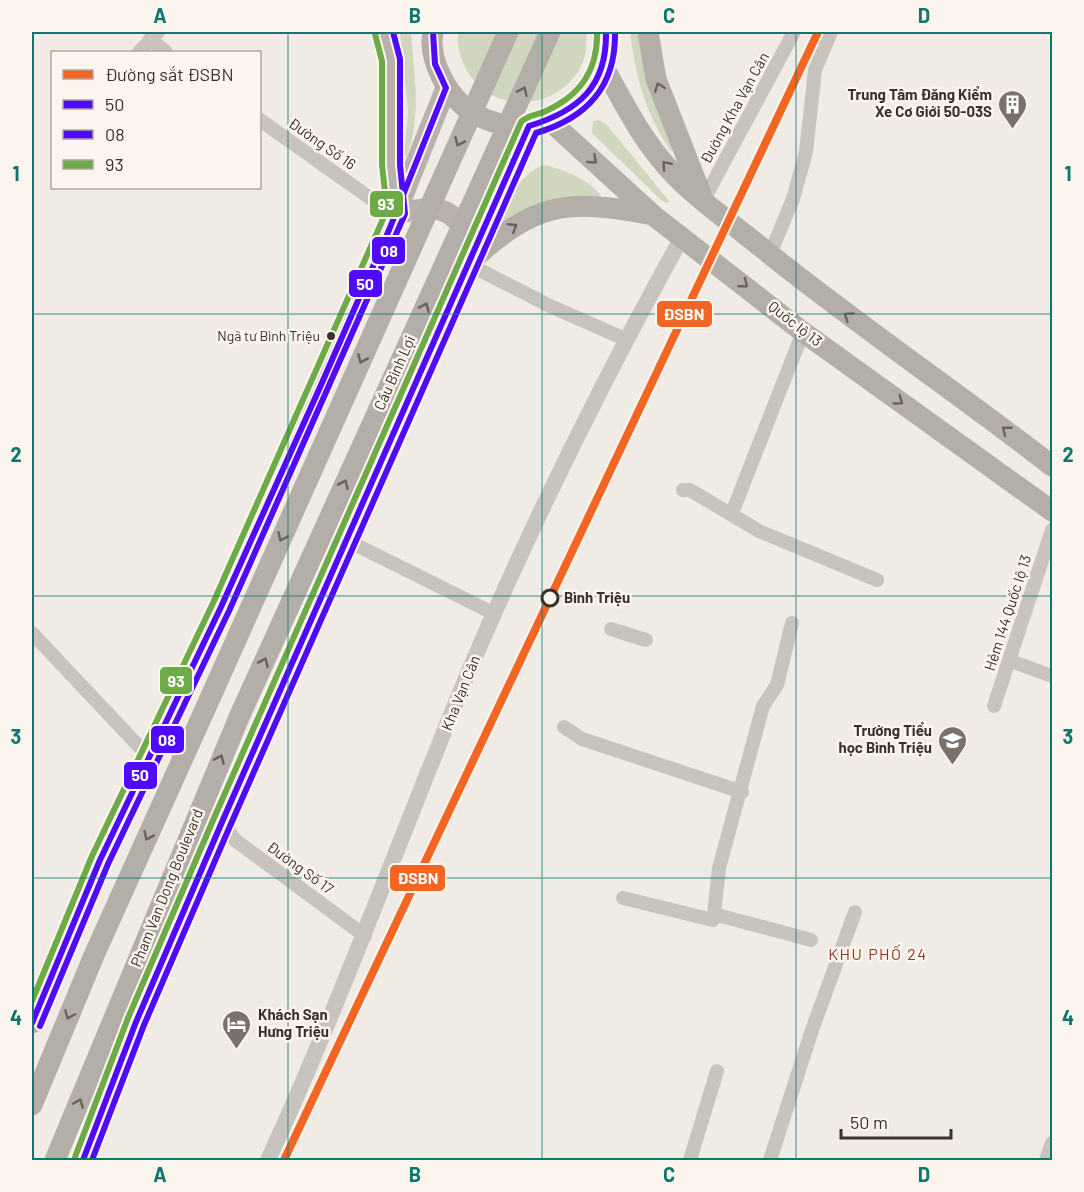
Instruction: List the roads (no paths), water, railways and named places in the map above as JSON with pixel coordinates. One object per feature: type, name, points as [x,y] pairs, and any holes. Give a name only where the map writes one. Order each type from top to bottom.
[{"type":"highway","points":[[433,32],[435,64],[446,88],[459,103],[491,122],[529,126],[550,121],[568,112],[583,99],[595,84],[603,66],[606,32]]},
{"type":"highway","points":[[32,1105],[95,953],[508,32]]},
{"type":"highway","name":"Cầu Bình Lợi","points":[[240,715],[550,32]]},
{"type":"highway","points":[[648,32],[656,79],[704,201]]},
{"type":"highway","points":[[603,66],[644,138],[669,169],[704,201],[839,310],[1053,466]]},
{"type":"highway","name":"Quốc lộ 13","points":[[550,121],[654,216],[803,332],[1053,512]]},
{"type":"highway","points":[[468,264],[495,239],[526,219],[563,206],[589,205],[654,216]]},
{"type":"highway","name":"Pham Van Dong Boulevard","points":[[58,1159],[201,803],[240,715]]},
{"type":"main road","points":[[384,32],[391,60],[391,165],[395,213]]},
{"type":"main road","points":[[32,1023],[100,860],[221,607],[395,213],[446,88]]},
{"type":"main road","name":"Pham Van Dong Boulevard","points":[[83,1161],[136,1022],[222,822],[529,126]]},
{"type":"main road","points":[[395,213],[422,208],[441,210],[452,215],[465,234],[468,264]]},
{"type":"main road","points":[[149,757],[172,783]]},
{"type":"main road","points":[[201,803],[222,822]]},
{"type":"street","name":"Đường Kha Vạn Cân","points":[[704,201],[794,32]]},
{"type":"street","points":[[770,254],[793,199],[806,152],[815,70],[831,32]]},
{"type":"street","points":[[140,51],[154,35],[165,51]]},
{"type":"street","name":"Đường Số 16","points":[[261,121],[395,213]]},
{"type":"street","name":"Kha Vạn Cân","points":[[268,1161],[320,1048],[495,614],[571,449],[625,339],[682,237]]},
{"type":"street","points":[[468,264],[550,306],[625,339]]},
{"type":"street","points":[[732,513],[803,332]]},
{"type":"street","points":[[683,490],[690,490],[759,531],[877,580]]},
{"type":"street","name":"Hẻm 144 Quốc lộ 13","points":[[994,706],[1011,661],[1053,530]]},
{"type":"street","points":[[346,540],[495,614]]},
{"type":"street","points":[[713,917],[719,868],[742,792],[763,706],[777,686],[792,623]]},
{"type":"street","points":[[611,629],[646,640]]},
{"type":"street","points":[[32,633],[149,757]]},
{"type":"street","points":[[1011,661],[1053,676]]},
{"type":"street","points":[[564,727],[582,739],[742,792]]},
{"type":"street","name":"Đường Số 17","points":[[222,822],[235,840],[365,936]]},
{"type":"street","points":[[623,898],[811,940]]},
{"type":"street","points":[[770,1161],[812,1030],[855,912]]},
{"type":"street","points":[[690,1161],[717,1071]]},
{"type":"street","points":[[1047,1161],[1053,1143]]},
{"type":"rail line","name":"ĐSBN","points":[[284,1160],[818,32]]},
{"type":"place","name":"Trung Tâm Đăng Kiểm Xe Cơ Giới 50-03S","points":[[1013,130]]},
{"type":"place","name":"Ngã tư Bình Triệu","points":[[331,336]]},
{"type":"place","name":"Bình Triệu","points":[[550,598]]},
{"type":"place","name":"Trường Tiểu học Bình Triệu","points":[[953,766]]},
{"type":"place","name":"Khách Sạn Hưng Triệu","points":[[237,1050]]},
{"type":"district","name":"KHU PHỐ 24","points":[[878,954]]}]
